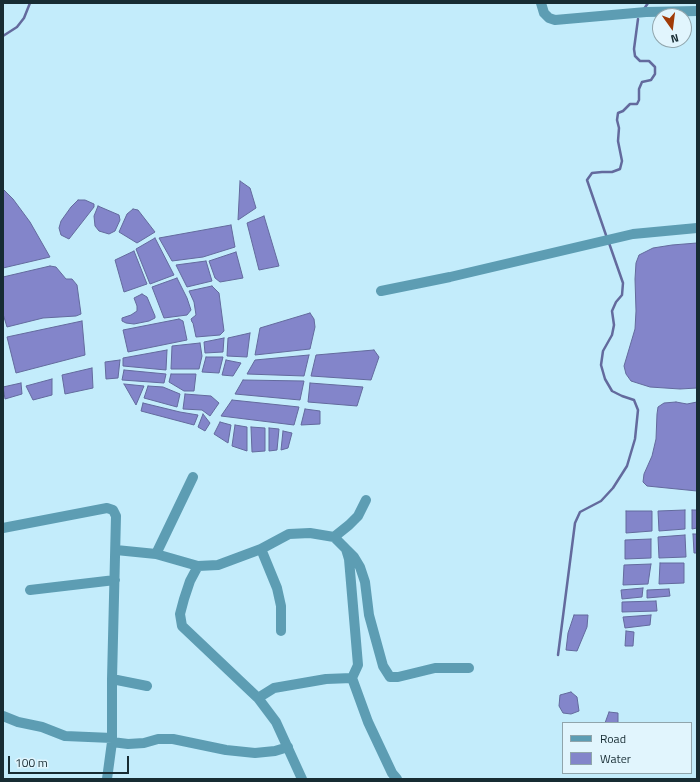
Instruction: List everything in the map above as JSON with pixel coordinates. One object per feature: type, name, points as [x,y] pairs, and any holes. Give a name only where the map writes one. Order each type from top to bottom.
[{"type":"street","points":[[541,3],[544,13],[548,18],[555,20],[646,12],[697,11]]},
{"type":"street","points":[[381,291],[450,277],[633,234],[697,228]]},
{"type":"street","points":[[156,554],[193,477]]},
{"type":"street","points":[[334,537],[358,516],[366,500]]},
{"type":"street","points":[[3,528],[107,508],[114,510],[116,516],[116,550],[112,679],[112,740],[107,779]]},
{"type":"street","points":[[116,550],[156,554],[198,566],[218,565],[261,549],[289,534],[310,533],[334,537],[354,557],[360,567],[365,582],[369,615],[383,666],[390,677],[398,677],[435,668],[468,668]]},
{"type":"street","points":[[261,549],[277,588],[281,606],[281,630]]},
{"type":"street","points":[[346,549],[349,560],[358,665],[352,678],[368,722],[392,773],[397,779]]},
{"type":"street","points":[[198,566],[190,581],[184,599],[180,614],[182,626],[258,698],[276,722],[302,779]]},
{"type":"street","points":[[30,590],[115,580]]},
{"type":"street","points":[[258,698],[274,688],[326,679],[352,678]]},
{"type":"street","points":[[112,679],[147,686]]},
{"type":"street","points":[[3,716],[18,722],[42,727],[66,736],[112,740],[128,744],[144,743],[158,739],[173,739],[226,750],[255,753],[275,751],[288,747]]},
{"type":"water","points":[[240,181],[250,188],[256,208],[238,220]]},
{"type":"water","points":[[3,189],[13,199],[30,222],[50,257],[3,268]]},
{"type":"water","points":[[78,200],[85,200],[94,204],[94,207],[69,239],[61,235],[59,228],[61,221]]},
{"type":"water","points":[[98,206],[119,215],[120,220],[115,231],[109,234],[99,231],[95,226],[94,216]]},
{"type":"water","points":[[133,209],[138,210],[155,232],[137,243],[119,232],[127,214]]},
{"type":"water","points":[[264,216],[279,266],[259,270],[247,223]]},
{"type":"water","points":[[231,225],[235,247],[203,257],[172,261],[159,238]]},
{"type":"water","points":[[155,238],[174,275],[150,284],[136,249]]},
{"type":"water","points":[[697,243],[697,388],[680,389],[650,387],[631,381],[626,374],[624,366],[635,329],[635,279],[636,263],[639,255],[653,248]]},
{"type":"water","points":[[134,251],[147,284],[124,292],[115,260]]},
{"type":"water","points":[[236,252],[243,278],[220,282],[215,278],[209,261]]},
{"type":"water","points":[[206,261],[212,281],[187,287],[176,265]]},
{"type":"water","points":[[50,266],[56,267],[66,279],[72,279],[77,285],[81,314],[76,316],[43,318],[7,327],[3,314],[3,277]]},
{"type":"water","points":[[177,278],[191,310],[187,315],[164,318],[152,287]]},
{"type":"water","points":[[212,286],[219,293],[224,331],[220,335],[196,337],[191,319],[196,315],[194,302],[189,291]]},
{"type":"water","points":[[142,294],[147,297],[155,318],[149,321],[134,324],[122,321],[122,318],[137,311],[134,298]]},
{"type":"water","points":[[310,313],[314,319],[315,327],[310,349],[255,355],[260,328]]},
{"type":"water","points":[[179,319],[183,321],[187,340],[128,352],[123,330]]},
{"type":"water","points":[[82,321],[85,355],[16,373],[7,337]]},
{"type":"water","points":[[250,333],[247,357],[227,356],[228,338]]},
{"type":"water","points":[[224,338],[223,352],[205,353],[204,342]]},
{"type":"water","points":[[200,343],[202,356],[199,369],[171,369],[172,346]]},
{"type":"water","points":[[167,350],[166,370],[123,366],[123,358]]},
{"type":"water","points":[[374,350],[379,357],[371,380],[311,376],[316,355]]},
{"type":"water","points":[[309,355],[304,376],[247,374],[255,360]]},
{"type":"water","points":[[206,357],[223,357],[219,373],[202,372]]},
{"type":"water","points":[[120,360],[118,378],[106,379],[105,362]]},
{"type":"water","points":[[226,360],[241,363],[233,376],[222,375]]},
{"type":"water","points":[[92,368],[93,388],[65,394],[62,375]]},
{"type":"water","points":[[124,370],[166,374],[164,383],[122,380]]},
{"type":"water","points":[[171,374],[196,374],[194,391],[184,391],[169,382]]},
{"type":"water","points":[[52,379],[52,395],[33,400],[26,386]]},
{"type":"water","points":[[243,380],[304,381],[300,400],[235,394]]},
{"type":"water","points":[[21,383],[22,394],[5,399],[3,387]]},
{"type":"water","points":[[310,383],[363,387],[357,406],[308,402]]},
{"type":"water","points":[[124,384],[144,386],[136,405]]},
{"type":"water","points":[[148,386],[163,387],[180,394],[177,407],[144,398]]},
{"type":"water","points":[[185,394],[211,396],[219,403],[210,416],[202,410],[183,409]]},
{"type":"water","points":[[232,400],[299,407],[294,425],[221,416]]},
{"type":"water","points":[[676,402],[687,404],[697,402],[697,491],[647,486],[643,482],[644,474],[652,456],[656,439],[658,407],[664,403]]},
{"type":"water","points":[[143,403],[198,415],[194,425],[141,411]]},
{"type":"water","points":[[305,409],[320,411],[320,424],[301,425]]},
{"type":"water","points":[[203,414],[210,423],[205,431],[198,427]]},
{"type":"water","points":[[220,422],[231,425],[228,443],[214,434]]},
{"type":"water","points":[[235,425],[247,427],[247,451],[232,446]]},
{"type":"water","points":[[251,427],[265,428],[265,451],[252,452]]},
{"type":"water","points":[[269,428],[279,429],[277,450],[269,451]]},
{"type":"water","points":[[283,431],[292,433],[288,448],[281,450]]},
{"type":"water","points":[[685,510],[685,529],[659,531],[658,511]]},
{"type":"water","points":[[692,510],[697,510],[697,528],[692,529]]},
{"type":"water","points":[[626,511],[652,511],[652,531],[626,533]]},
{"type":"water","points":[[693,534],[697,534],[697,553],[694,553]]},
{"type":"water","points":[[685,535],[686,557],[659,558],[658,537]]},
{"type":"water","points":[[651,539],[651,558],[625,559],[625,540]]},
{"type":"water","points":[[660,563],[684,563],[684,583],[659,584]]},
{"type":"water","points":[[651,564],[648,584],[623,585],[624,565]]},
{"type":"water","points":[[643,588],[642,597],[622,599],[621,590]]},
{"type":"water","points":[[669,589],[670,596],[647,598],[647,590]]},
{"type":"water","points":[[656,601],[657,611],[622,612],[622,602]]},
{"type":"water","points":[[574,615],[588,615],[587,627],[577,651],[566,650],[568,633]]},
{"type":"water","points":[[651,615],[650,625],[625,628],[623,617]]},
{"type":"water","points":[[626,631],[634,632],[633,646],[625,646]]},
{"type":"water","points":[[571,692],[577,697],[579,711],[571,714],[563,713],[559,706],[560,695]]},
{"type":"water","points":[[609,712],[618,713],[618,722],[605,722]]},
{"type":"waterway","points":[[3,36],[17,27],[24,18],[30,3]]},
{"type":"waterway","points":[[644,9],[648,3]]},
{"type":"waterway","points":[[607,238],[587,180],[592,173],[612,172],[620,169],[622,161],[618,141],[618,113],[623,111],[630,104],[637,104],[639,100],[639,89],[642,82],[651,80],[655,74],[655,67],[649,61],[640,61],[635,56],[634,49],[638,19]]},
{"type":"waterway","points":[[558,655],[575,523],[580,512],[601,501],[613,488],[627,466],[635,439],[638,410],[634,400],[612,391],[605,379],[601,365],[603,351],[612,335],[614,325],[612,311],[616,302],[622,295],[623,283],[609,243]]}]
